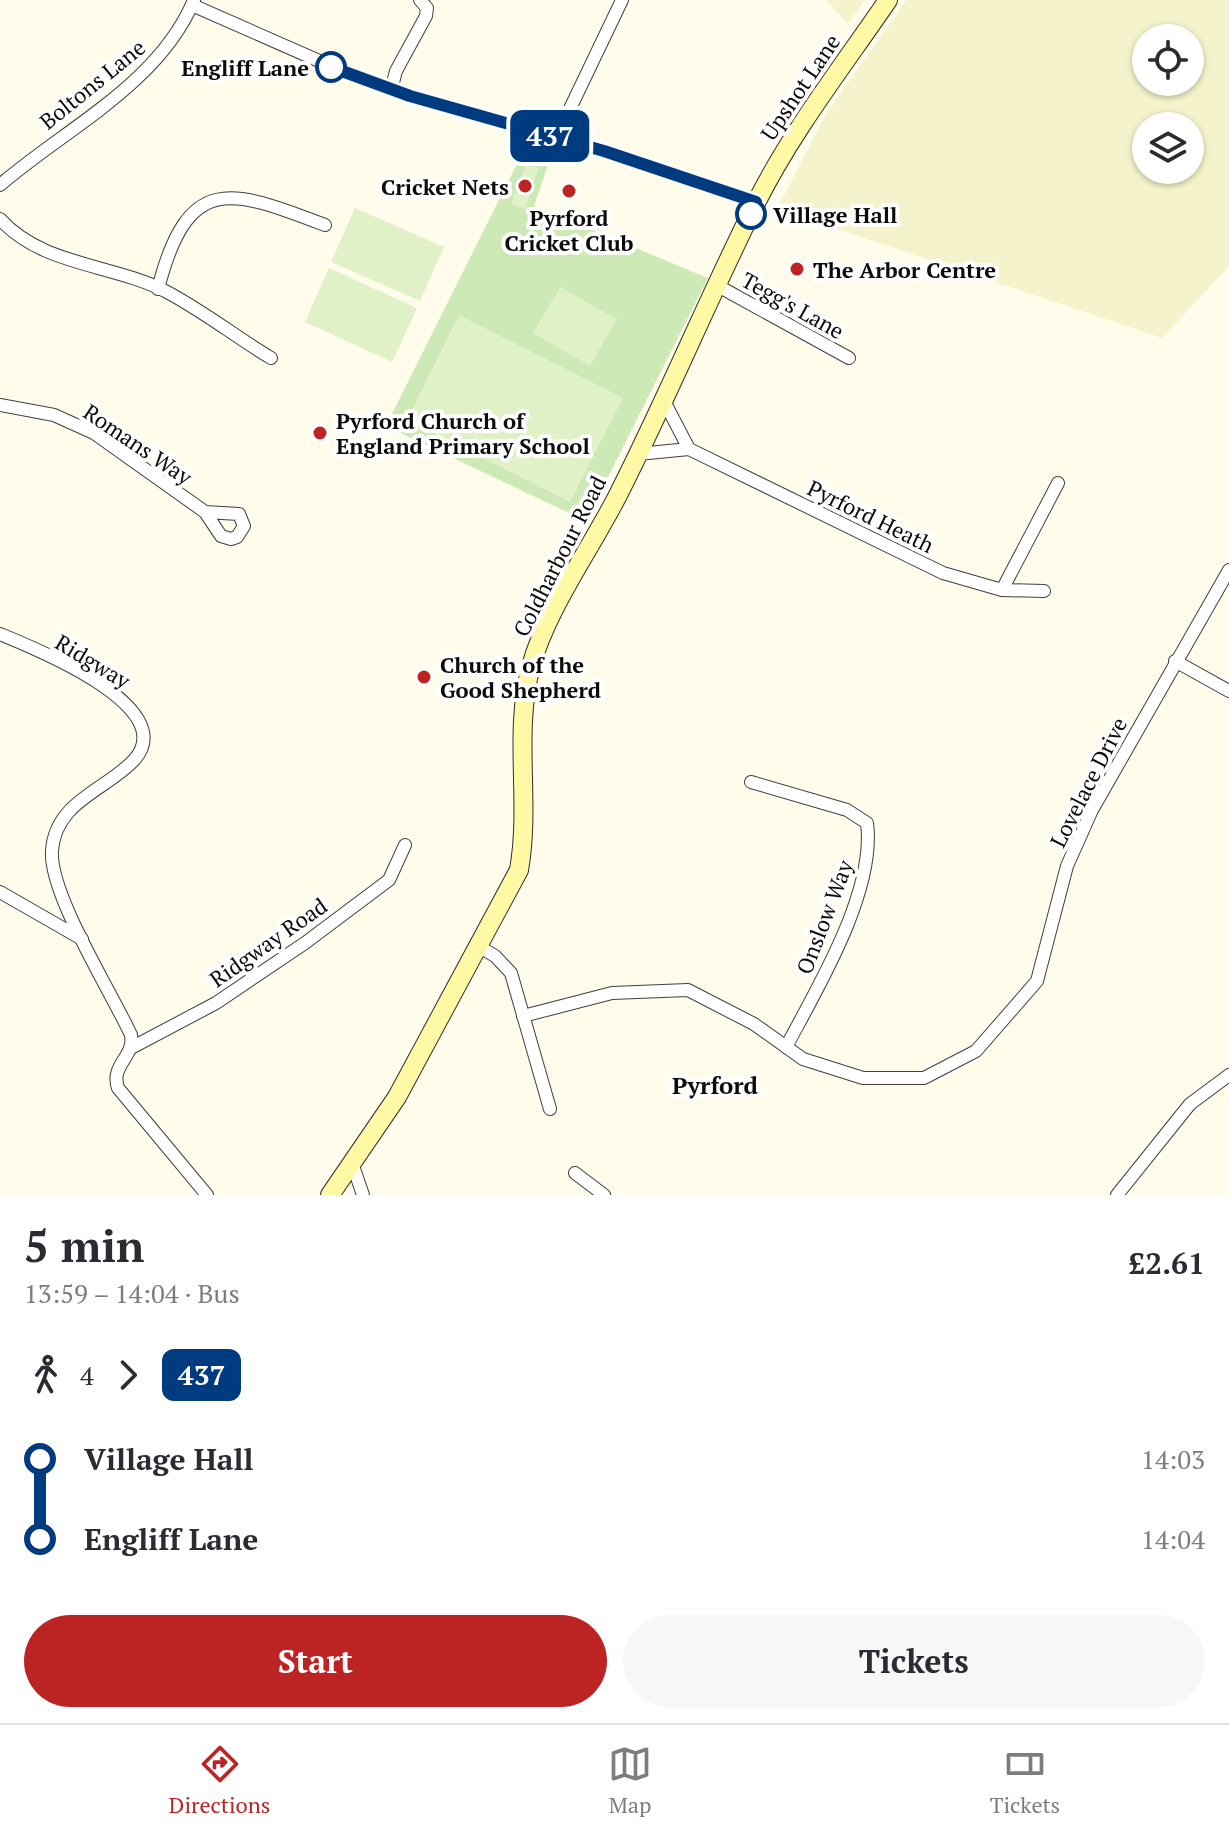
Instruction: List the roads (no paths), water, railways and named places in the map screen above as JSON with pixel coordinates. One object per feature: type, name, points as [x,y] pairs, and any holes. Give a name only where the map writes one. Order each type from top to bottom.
[{"type":"main road","name":"Upshot Lane","points":[[756,202],[808,115],[888,0]]},
{"type":"main road","name":"Coldharbour Road","points":[[330,1195],[397,1097],[519,870],[524,839],[523,698],[532,661],[664,401],[756,202]]},
{"type":"street","points":[[391,90],[396,71],[426,16],[427,8],[420,0]]},
{"type":"street","points":[[556,138],[622,0]]},
{"type":"street","points":[[193,2],[312,59],[391,90],[556,138],[756,202]]},
{"type":"street","name":"Boltons Lane","points":[[0,185],[149,68],[172,41],[193,2]]},
{"type":"street","points":[[158,289],[173,238],[184,222],[210,203],[240,196],[308,225],[325,225]]},
{"type":"street","points":[[0,219],[16,235],[55,254],[158,289],[255,356],[271,358]]},
{"type":"street","name":"Tegg's Lane","points":[[718,286],[849,358]]},
{"type":"street","points":[[638,454],[689,449],[664,401]]},
{"type":"street","name":"Romans Way","points":[[0,405],[74,422],[205,512]]},
{"type":"street","name":"Pyrford Heath","points":[[689,449],[943,573],[1002,590],[1044,591]]},
{"type":"street","points":[[1002,590],[1058,483]]},
{"type":"street","name":"Lovelace Drive","points":[[523,1016],[612,993],[688,990],[754,1024],[803,1059],[863,1078],[924,1078],[976,1051],[1037,981],[1067,866],[1092,810],[1229,570]]},
{"type":"street","name":"Ridgway","points":[[0,634],[47,655],[117,696],[133,711],[143,732],[135,759],[76,803],[53,845],[54,868],[82,939],[129,1031],[131,1048]]},
{"type":"street","points":[[1175,661],[1229,691]]},
{"type":"street","name":"Onslow Way","points":[[751,782],[847,810],[867,823],[871,850],[836,954],[786,1047]]},
{"type":"street","name":"Ridgway Road","points":[[131,1048],[216,1003],[317,934],[389,880],[405,845]]},
{"type":"street","points":[[0,892],[82,939]]},
{"type":"street","points":[[478,946],[495,956],[511,973],[550,1109]]},
{"type":"street","points":[[131,1048],[116,1070],[118,1088],[207,1195]]},
{"type":"street","points":[[1117,1195],[1190,1104],[1229,1075]]},
{"type":"street","points":[[352,1163],[363,1195]]},
{"type":"street","points":[[575,1173],[604,1195]]},
{"type":"place","name":"Engliff Lane","points":[[331,67]]},
{"type":"place","name":"Cricket Nets","points":[[525,186]]},
{"type":"place","name":"Pyrford Cricket Club","points":[[569,191]]},
{"type":"place","name":"Village Hall","points":[[751,214]]},
{"type":"place","name":"The Arbor Centre","points":[[797,269]]},
{"type":"place","name":"Pyrford Church of England Primary School","points":[[320,433]]},
{"type":"place","name":"Church of the Good Shepherd","points":[[424,677]]},
{"type":"district","name":"Pyrford","points":[[715,1085]]}]
